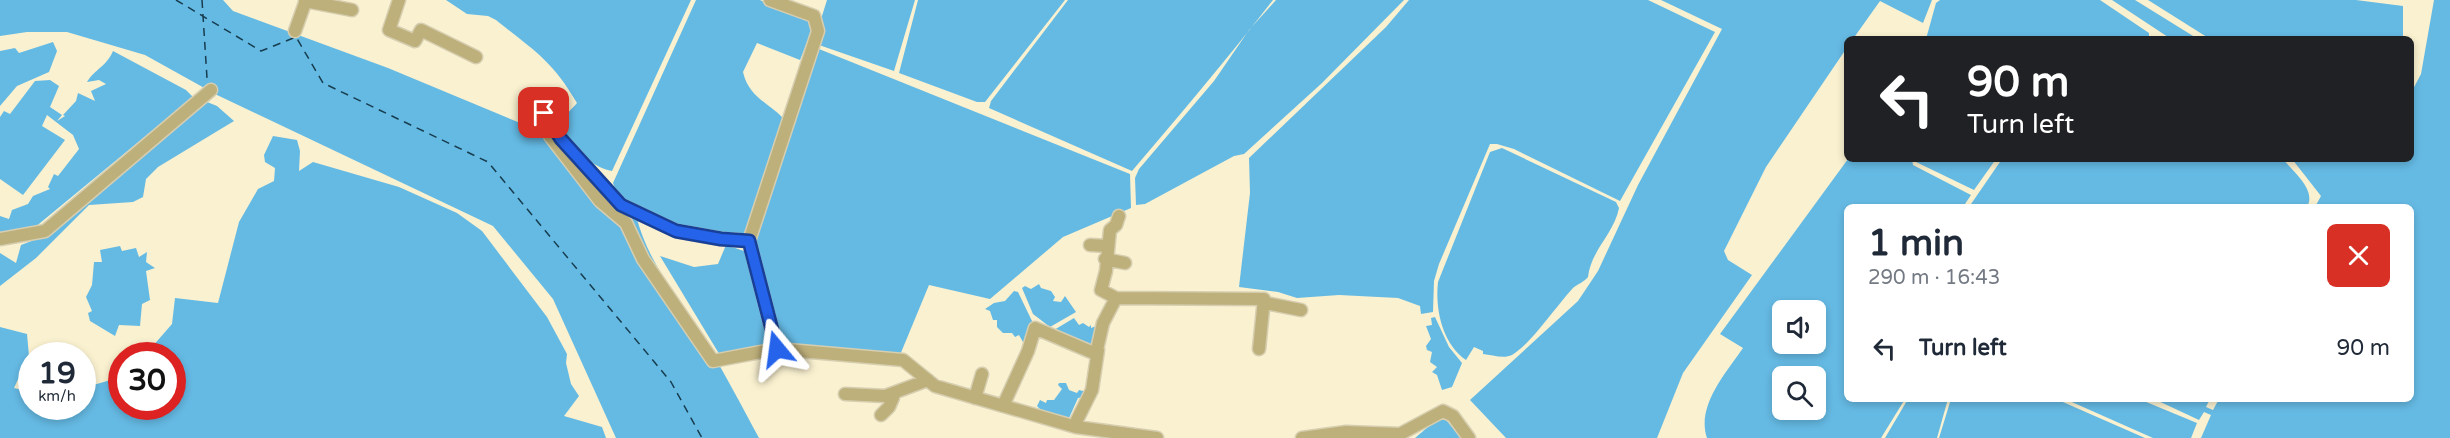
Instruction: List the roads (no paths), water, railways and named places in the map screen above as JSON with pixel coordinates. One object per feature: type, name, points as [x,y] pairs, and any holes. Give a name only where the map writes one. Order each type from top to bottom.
[{"type":"street","points":[[399,0],[389,30],[415,40],[421,30],[476,57]]},
{"type":"street","points":[[770,0],[814,16],[818,31],[749,241],[777,349]]},
{"type":"street","points":[[295,31],[305,1],[352,10]]},
{"type":"street","points":[[0,239],[45,231],[211,90]]},
{"type":"street","points":[[544,113],[561,139],[621,205],[676,231],[721,239],[749,241]]},
{"type":"street","points":[[550,136],[600,201],[626,223],[643,258],[713,361],[777,349],[903,360],[935,386],[1076,427],[1157,438]]},
{"type":"street","points":[[1119,216],[1116,225],[1111,227],[1105,259],[1106,271],[1101,290],[1116,298],[1264,299],[1259,349]]},
{"type":"street","points":[[1090,245],[1107,246]]},
{"type":"street","points":[[1105,259],[1125,263]]},
{"type":"street","points":[[1076,427],[1077,420],[1092,390],[1103,323],[1116,298]]},
{"type":"street","points":[[1265,303],[1301,310]]},
{"type":"street","points":[[1003,406],[1028,351],[1035,327],[1091,354],[1098,350]]},
{"type":"street","points":[[975,398],[982,374]]},
{"type":"street","points":[[845,394],[885,396],[928,380]]},
{"type":"street","points":[[881,415],[896,393]]},
{"type":"street","points":[[1302,438],[1346,432],[1400,434],[1443,411],[1453,416],[1469,438]]},
{"type":"water","points":[[0,0],[223,0],[233,11],[388,68],[556,138],[609,203],[636,215],[648,249],[657,266],[714,356],[759,438],[616,438],[553,299],[493,226],[217,95],[145,55],[67,32],[27,32],[0,36]]},
{"type":"water","points":[[446,0],[691,0],[612,171],[589,161],[567,141],[561,127],[567,114],[577,103],[550,66],[496,20],[488,16],[467,14]]},
{"type":"water","points":[[696,0],[760,0],[812,20],[813,27],[800,60],[757,43],[743,72],[754,93],[783,118],[744,237],[678,224],[643,213],[621,199],[613,183]]},
{"type":"water","points":[[827,0],[915,0],[894,71],[819,45],[822,16]]},
{"type":"water","points":[[918,0],[1065,0],[985,102],[977,102],[899,73]]},
{"type":"water","points":[[1068,0],[1273,0],[1132,171],[989,108],[991,101]]},
{"type":"water","points":[[1276,0],[1404,0],[1322,83],[1244,154],[1234,156],[1145,204],[1136,205],[1135,178],[1139,169],[1214,81],[1249,30]]},
{"type":"water","points":[[1409,0],[1648,0],[1715,32],[1620,201],[1514,149],[1490,144],[1439,264],[1434,281],[1433,312],[1421,314],[1420,306],[1398,298],[1339,295],[1297,298],[1278,292],[1239,287],[1250,193],[1249,158],[1386,27]]},
{"type":"water","points":[[1661,0],[1932,0],[1923,23],[1880,1],[1855,36],[1844,36],[1844,52],[1766,167],[1724,251],[1728,260],[1752,275],[1683,373],[1657,438],[1506,438],[1470,400],[1578,301],[1598,271],[1638,185],[1722,29]]},
{"type":"water","points":[[1940,0],[2100,0],[2149,33],[2149,36],[1927,36],[1936,3]]},
{"type":"water","points":[[2112,0],[2135,0],[2193,36],[2166,36]]},
{"type":"water","points":[[2148,0],[2356,0],[2403,6],[2403,36],[2205,36]]},
{"type":"water","points":[[2434,0],[2450,0],[2450,438],[2201,438],[2211,415],[2204,412],[2199,420],[2160,402],[2208,402],[2206,407],[2213,410],[2217,402],[2414,402],[2414,204],[2317,204],[2321,196],[2294,162],[2414,162],[2414,87],[2421,74]]},
{"type":"water","points":[[53,42],[57,51],[49,72],[17,86],[0,106],[0,51],[15,48],[19,53]]},
{"type":"water","points":[[819,49],[1130,174],[1131,208],[1063,237],[990,299],[929,285],[900,355],[779,344],[753,239]]},
{"type":"water","points":[[113,51],[186,90],[193,97],[34,228],[0,232],[0,216],[9,219],[12,210],[28,204],[33,196],[50,189],[48,187],[54,174],[58,176],[79,149],[73,135],[47,115],[42,126],[65,140],[23,195],[0,179],[0,117],[4,111],[10,114],[35,81],[50,80],[59,86],[50,107],[62,115],[57,121],[65,116],[63,115],[76,101],[78,93],[95,101],[91,91],[106,84],[99,80],[87,82],[108,60]]},
{"type":"water","points":[[207,102],[217,106],[234,121],[158,167],[146,179],[143,197],[133,202],[89,205],[36,258],[0,286],[0,253],[16,263],[21,245],[42,237]]},
{"type":"water","points":[[273,136],[297,140],[300,151],[299,171],[313,162],[399,187],[457,213],[482,231],[547,317],[567,354],[566,363],[571,384],[579,396],[564,416],[602,427],[606,438],[0,438],[0,327],[27,334],[28,342],[18,342],[18,379],[14,388],[18,389],[18,420],[96,420],[96,384],[108,381],[108,420],[186,420],[186,342],[156,342],[172,324],[175,298],[218,303],[239,222],[258,189],[274,181],[275,168],[265,162],[264,155]]},
{"type":"water","points":[[1502,148],[1616,202],[1619,208],[1612,226],[1593,258],[1588,277],[1573,288],[1519,350],[1505,357],[1483,354],[1483,351],[1474,347],[1466,360],[1451,344],[1442,325],[1439,314],[1438,282],[1490,152]]},
{"type":"water","points":[[1846,162],[1912,162],[1913,165],[1971,195],[1965,204],[1844,204],[1844,402],[1903,402],[1881,438],[1707,438],[1706,414],[1714,390],[1743,348],[1720,334]]},
{"type":"water","points":[[1916,162],[1994,162],[1974,190]]},
{"type":"water","points":[[2000,162],[2285,162],[2309,194],[2308,204],[1971,204]]},
{"type":"water","points":[[726,245],[747,252],[771,348],[721,357],[660,256],[694,267],[718,264]]},
{"type":"water","points":[[120,246],[122,251],[136,248],[139,257],[147,252],[146,262],[155,268],[146,271],[150,300],[142,304],[140,326],[119,325],[115,336],[90,321],[88,313],[92,311],[86,297],[92,285],[94,262],[102,262],[100,250]]},
{"type":"water","points":[[1039,284],[1041,288],[1051,291],[1055,297],[1053,301],[1061,302],[1065,296],[1076,312],[1050,327],[1033,314],[1022,288],[1025,286],[1031,289]]},
{"type":"water","points":[[1014,291],[1018,292],[1032,321],[1039,322],[1028,342],[1023,342],[1019,335],[1015,337],[1012,333],[1003,333],[997,327],[997,320],[993,320],[990,311],[985,309],[994,303],[1005,301]]},
{"type":"water","points":[[1435,317],[1449,347],[1462,363],[1452,387],[1442,390],[1437,375],[1432,372],[1437,367],[1430,362],[1432,352],[1427,350],[1426,346],[1431,339],[1426,326],[1432,325],[1431,318]]},
{"type":"water","points":[[1074,318],[1079,325],[1083,323],[1089,327],[1091,325],[1091,328],[1096,326],[1093,346],[1054,330]]},
{"type":"water","points":[[1059,383],[1066,383],[1069,390],[1077,393],[1079,390],[1087,392],[1083,397],[1078,398],[1069,418],[1043,412],[1037,406],[1040,400],[1046,403],[1047,400],[1054,400],[1062,389]]},
{"type":"water","points":[[1906,402],[1947,402],[1937,438],[1885,438]]},
{"type":"water","points":[[1950,402],[2063,402],[2145,438],[1939,438]]},
{"type":"water","points":[[2072,402],[2146,402],[2197,423],[2191,438],[2153,438]]},
{"type":"water","points":[[1442,415],[1461,438],[1415,438]]}]
